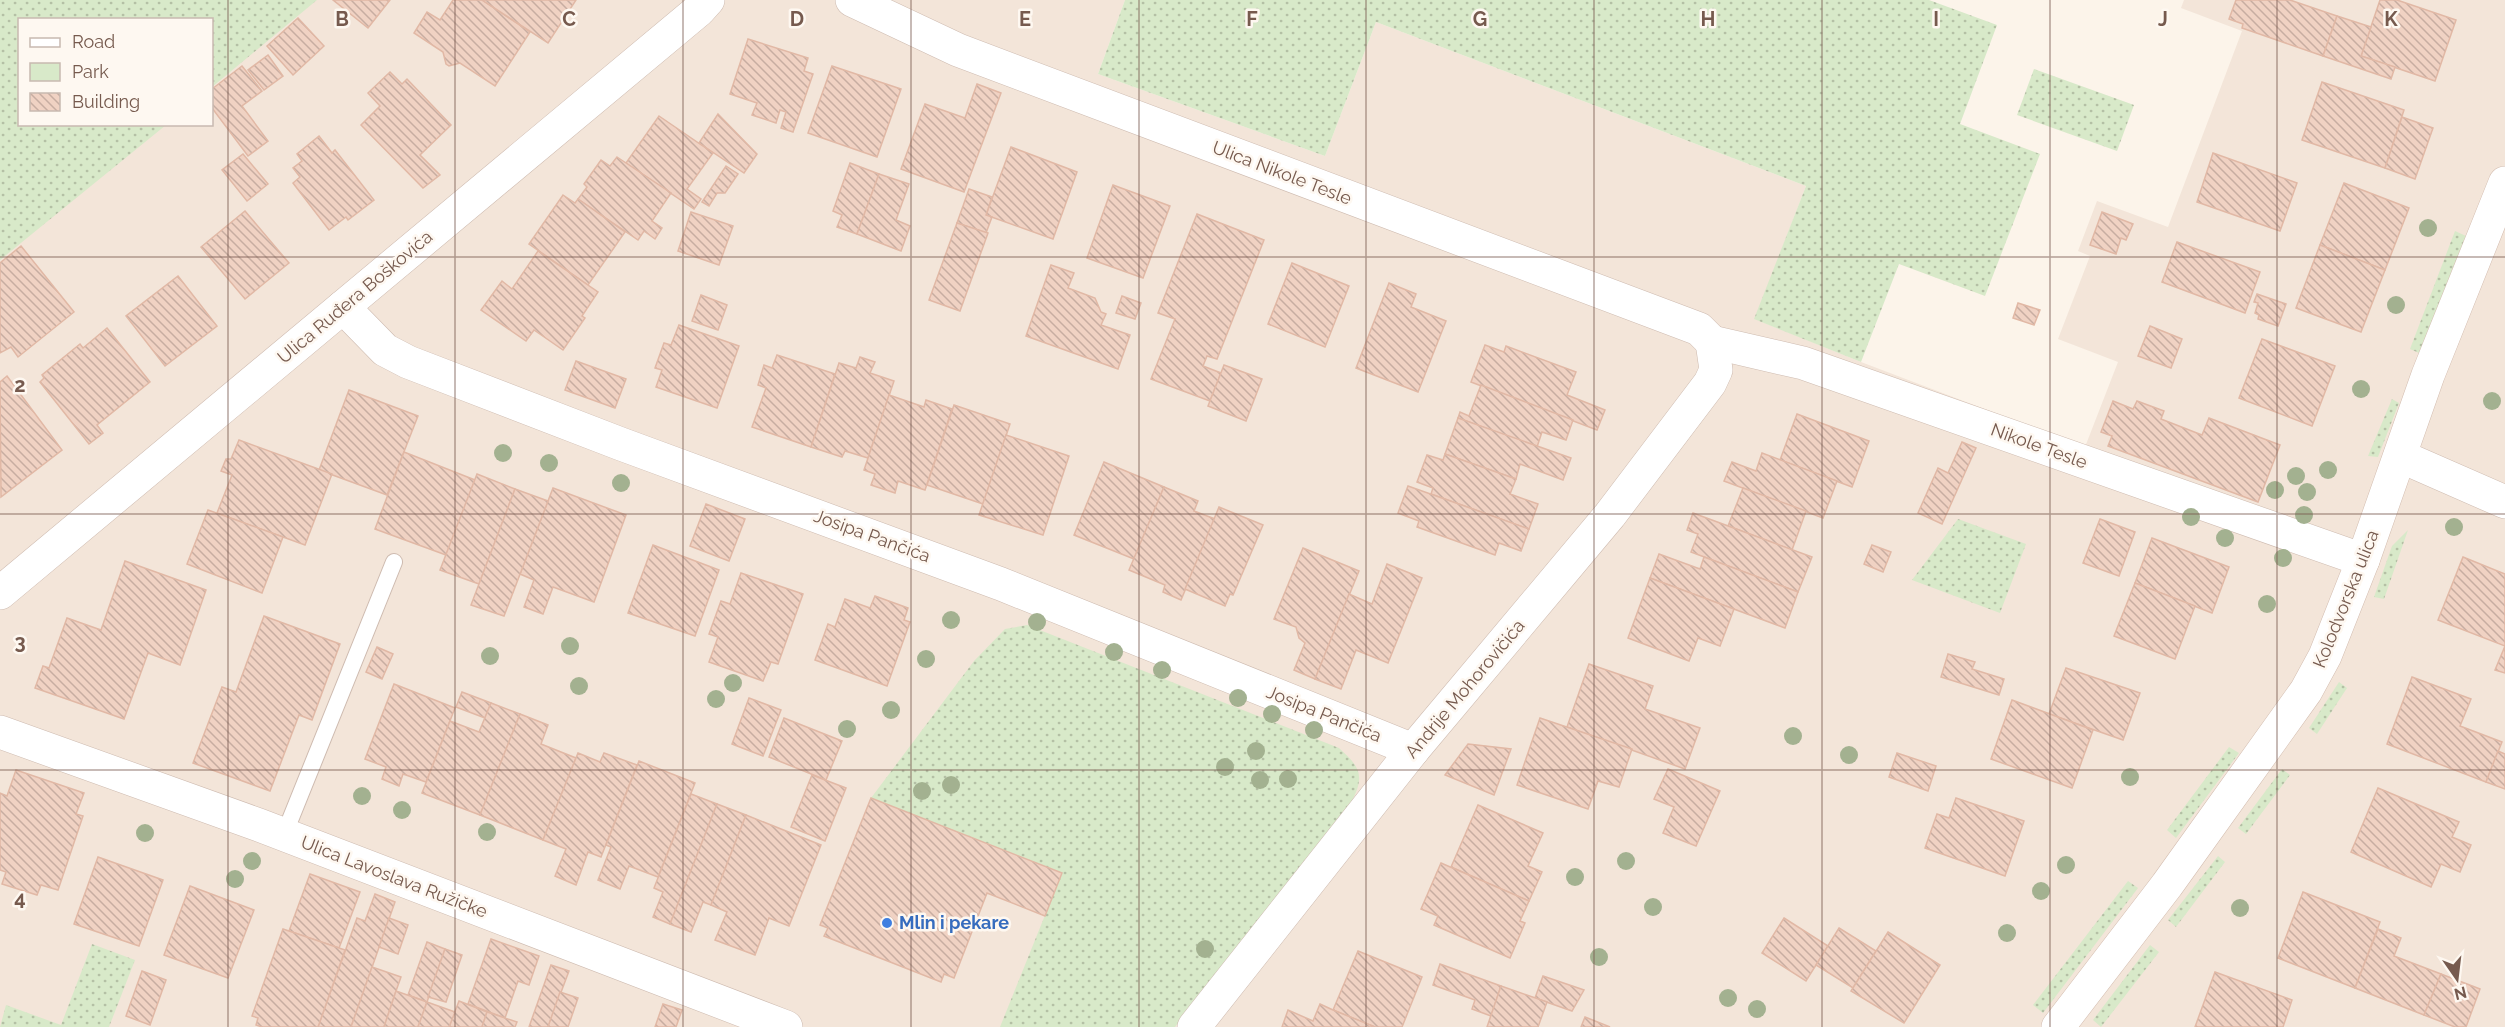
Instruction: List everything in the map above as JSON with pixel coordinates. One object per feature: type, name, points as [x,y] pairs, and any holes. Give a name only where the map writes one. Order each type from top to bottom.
[{"type":"street","name":"Ulica Ruđera Boškovića","points":[[0,593],[691,17],[708,0]]},
{"type":"street","name":"Ulica Nikole Tesle","points":[[852,0],[958,50],[1699,329],[1712,342]]},
{"type":"street","name":"Kolodvorska ulica","points":[[2058,1027],[2168,885],[2306,691],[2325,656],[2363,560],[2428,375],[2505,183]]},
{"type":"street","name":"Josipa Pančića","points":[[343,307],[385,350],[408,362],[621,444],[1001,584],[1413,750]]},
{"type":"street","name":"Nikole Tesle","points":[[1712,342],[1803,363],[2363,560]]},
{"type":"street","name":"Andrije Mohorovičića","points":[[1194,1027],[1413,750],[1610,515],[1710,382],[1716,370],[1712,342]]},
{"type":"street","points":[[2400,456],[2505,502]]},
{"type":"street","name":"Ulica Lavoslava Ružičke","points":[[0,732],[284,835],[786,1027]]},
{"type":"lane","points":[[284,835],[393,562]]},
{"type":"shaded area","points":[[0,0],[1125,0],[1098,74],[1325,156],[1376,22],[1806,186],[1755,319],[2085,447],[2118,362],[2058,339],[2090,256],[2078,251],[2097,201],[2168,227],[2242,31],[2181,8],[2184,0],[2505,0],[2505,1027],[0,1027]]},
{"type":"green space","points":[[0,0],[317,0],[213,86],[213,18],[18,18],[18,126],[165,126],[0,260]]},
{"type":"green space","points":[[1125,0],[1929,0],[1997,25],[1960,124],[2040,154],[1985,296],[1899,264],[1861,362],[1754,319],[1806,186],[1376,22],[1325,156],[1098,74]]},
{"type":"green space","points":[[2034,69],[2134,105],[2117,151],[2017,115]]},
{"type":"green space","points":[[2455,231],[2466,236],[2419,353],[2410,349]]},
{"type":"green space","points":[[2392,399],[2399,403],[2378,457],[2368,456]]},
{"type":"green space","points":[[1958,519],[2026,544],[2000,613],[1912,580]]},
{"type":"green space","points":[[2408,530],[2384,599],[2374,597],[2392,546]]},
{"type":"green space","points":[[1027,625],[1339,748],[1356,766],[1359,778],[1352,801],[1175,1027],[1000,1027],[1062,873],[871,798],[974,661],[1005,629]]},
{"type":"green space","points":[[2339,682],[2347,688],[2317,734],[2309,728]]},
{"type":"green space","points":[[2229,747],[2239,753],[2176,838],[2167,830]]},
{"type":"green space","points":[[2282,769],[2290,775],[2246,834],[2238,828]]},
{"type":"green space","points":[[2218,856],[2225,862],[2176,927],[2168,920]]},
{"type":"green space","points":[[2128,881],[2138,888],[2043,1013],[2033,1005]]},
{"type":"green space","points":[[92,944],[135,960],[109,1027],[0,1027],[6,1005],[61,1025]]},
{"type":"green space","points":[[2150,945],[2159,952],[2101,1027],[2093,1020]]},
{"type":"building","points":[[333,0],[390,0],[368,28]]},
{"type":"building","points":[[453,0],[482,0],[530,32],[495,86],[460,63],[449,66],[446,64],[443,52],[414,33],[427,12],[440,20]]},
{"type":"building","points":[[482,0],[576,0],[548,43]]},
{"type":"building","points":[[2236,0],[2290,0],[2337,16],[2323,56],[2242,28],[2243,24],[2229,19]]},
{"type":"building","points":[[2380,0],[2397,0],[2456,20],[2435,81],[2361,56]]},
{"type":"building","points":[[2337,16],[2371,27],[2361,56],[2395,67],[2391,79],[2323,56]]},
{"type":"building","points":[[298,18],[324,46],[293,75],[267,46]]},
{"type":"building","points":[[748,39],[808,58],[804,71],[813,74],[793,132],[781,128],[786,112],[780,110],[776,123],[752,115],[757,103],[730,94]]},
{"type":"building","points":[[268,55],[283,76],[264,90],[248,70]]},
{"type":"building","points":[[242,66],[262,91],[242,106],[268,141],[248,156],[213,109],[213,88]]},
{"type":"building","points":[[832,66],[901,89],[877,157],[808,133]]},
{"type":"building","points":[[390,72],[402,84],[407,79],[451,125],[420,155],[440,175],[423,188],[361,125],[380,106],[368,93]]},
{"type":"building","points":[[2322,82],[2404,110],[2385,168],[2302,140]]},
{"type":"building","points":[[977,84],[1001,93],[964,192],[901,169],[925,104],[965,118]]},
{"type":"building","points":[[718,114],[757,154],[744,173],[699,143]]},
{"type":"building","points":[[659,116],[713,153],[687,189],[701,199],[694,209],[626,163]]},
{"type":"building","points":[[2402,117],[2433,128],[2415,179],[2385,168]]},
{"type":"building","points":[[319,136],[332,153],[335,150],[374,200],[348,220],[346,217],[329,230],[293,183],[300,177],[293,168],[302,161],[297,154]]},
{"type":"building","points":[[1011,147],[1077,172],[1053,239],[986,215]]},
{"type":"building","points":[[2213,153],[2297,183],[2280,231],[2197,202]]},
{"type":"building","points":[[243,154],[268,184],[247,201],[222,170]]},
{"type":"building","points":[[617,157],[671,193],[652,221],[662,228],[655,239],[644,231],[638,240],[578,199],[587,187],[584,184],[601,160],[610,166]]},
{"type":"building","points":[[850,163],[879,174],[857,234],[837,227],[842,215],[833,211]]},
{"type":"building","points":[[726,166],[738,174],[725,193],[717,193],[709,206],[702,202]]},
{"type":"building","points":[[879,174],[909,184],[896,220],[910,226],[901,251],[857,234]]},
{"type":"building","points":[[2344,183],[2409,208],[2385,270],[2320,245]]},
{"type":"building","points":[[1113,185],[1170,206],[1143,278],[1087,258]]},
{"type":"building","points":[[969,189],[992,197],[986,215],[992,217],[986,233],[957,223]]},
{"type":"building","points":[[563,195],[575,203],[578,199],[625,232],[588,285],[529,244]]},
{"type":"building","points":[[245,211],[289,263],[245,299],[201,247]]},
{"type":"building","points":[[691,212],[733,226],[719,265],[678,251]]},
{"type":"building","points":[[2102,212],[2133,224],[2126,240],[2121,238],[2116,254],[2090,245]]},
{"type":"building","points":[[1197,214],[1264,240],[1217,359],[1207,356],[1203,366],[1221,373],[1210,401],[1151,379],[1175,319],[1158,313]]},
{"type":"building","points":[[957,223],[988,233],[960,311],[929,300]]},
{"type":"building","points":[[2177,242],[2260,272],[2245,313],[2162,282]]},
{"type":"building","points":[[2320,245],[2385,270],[2361,332],[2296,308]]},
{"type":"building","points":[[21,246],[74,312],[18,357],[11,347],[0,353],[0,263]]},
{"type":"building","points":[[538,251],[598,292],[582,316],[585,318],[563,350],[534,330],[526,341],[481,310],[502,281],[512,289]]},
{"type":"building","points":[[1292,263],[1349,286],[1325,347],[1268,324]]},
{"type":"building","points":[[1051,265],[1074,273],[1068,288],[1095,298],[1101,312],[1106,314],[1101,325],[1130,335],[1118,369],[1026,336]]},
{"type":"building","points":[[178,276],[217,326],[165,366],[126,316]]},
{"type":"building","points":[[1389,283],[1416,294],[1411,307],[1446,321],[1418,392],[1356,368]]},
{"type":"building","points":[[2257,294],[2286,304],[2278,326],[2258,319],[2259,315],[2255,313],[2258,303],[2254,302]]},
{"type":"building","points":[[701,295],[727,305],[718,330],[692,321]]},
{"type":"building","points":[[1122,296],[1141,303],[1135,319],[1116,313]]},
{"type":"building","points":[[2018,303],[2040,310],[2034,325],[2013,318]]},
{"type":"building","points":[[679,325],[739,346],[717,408],[656,387],[662,370],[655,368],[664,343],[671,345]]},
{"type":"building","points":[[2150,326],[2182,339],[2171,368],[2138,356]]},
{"type":"building","points":[[107,328],[150,382],[97,425],[103,433],[89,444],[40,382],[44,378],[42,375],[80,344],[83,348]]},
{"type":"building","points":[[2262,339],[2335,366],[2312,426],[2239,398]]},
{"type":"building","points":[[1485,345],[1504,352],[1506,346],[1576,372],[1567,395],[1605,410],[1597,430],[1471,382]]},
{"type":"building","points":[[777,355],[835,374],[811,447],[752,427],[766,388],[758,385],[764,365],[772,368]]},
{"type":"building","points":[[860,357],[875,362],[870,373],[894,381],[868,458],[845,451],[842,457],[811,447],[839,363],[856,368]]},
{"type":"building","points":[[576,361],[626,379],[615,408],[565,390]]},
{"type":"building","points":[[1224,365],[1262,379],[1246,421],[1208,406]]},
{"type":"building","points":[[7,376],[62,450],[1,497],[0,382]]},
{"type":"building","points":[[1481,385],[1573,420],[1566,440],[1542,432],[1537,447],[1458,418],[1460,412],[1469,416]]},
{"type":"building","points":[[349,390],[418,416],[387,495],[319,470]]},
{"type":"building","points":[[889,395],[924,407],[926,400],[952,409],[925,490],[898,481],[895,493],[871,485],[875,474],[864,470]]},
{"type":"building","points":[[2113,401],[2133,409],[2137,401],[2164,411],[2161,419],[2202,435],[2209,418],[2280,445],[2258,502],[2108,446],[2112,436],[2101,432]]},
{"type":"building","points":[[954,405],[1010,424],[983,504],[927,485]]},
{"type":"building","points":[[1797,414],[1869,441],[1852,487],[1780,460]]},
{"type":"building","points":[[1458,418],[1571,458],[1563,480],[1520,464],[1516,479],[1445,454]]},
{"type":"building","points":[[1006,435],[1069,456],[1043,535],[979,515]]},
{"type":"building","points":[[239,440],[332,474],[305,545],[217,513],[232,475],[221,471],[226,459],[231,459]]},
{"type":"building","points":[[1962,442],[1976,448],[1942,524],[1918,513],[1938,468],[1948,473]]},
{"type":"building","points":[[404,452],[475,480],[446,555],[375,529]]},
{"type":"building","points":[[1762,453],[1837,481],[1823,518],[1724,481],[1732,462],[1756,471]]},
{"type":"building","points":[[1445,454],[1516,479],[1510,494],[1538,504],[1529,529],[1431,494],[1433,488],[1417,482],[1427,455],[1443,460]]},
{"type":"building","points":[[1104,462],[1164,487],[1134,559],[1074,535]]},
{"type":"building","points":[[477,474],[515,489],[479,584],[440,570]]},
{"type":"building","points":[[1408,486],[1529,529],[1521,551],[1499,543],[1495,555],[1417,527],[1419,521],[1398,513]]},
{"type":"building","points":[[1164,487],[1198,501],[1194,511],[1215,519],[1181,600],[1163,592],[1165,585],[1129,570]]},
{"type":"building","points":[[553,488],[626,515],[594,602],[553,587],[543,614],[524,607],[534,580],[520,574]]},
{"type":"building","points":[[1743,488],[1806,511],[1792,550],[1728,526]]},
{"type":"building","points":[[515,489],[548,501],[504,616],[471,605]]},
{"type":"building","points":[[706,504],[745,519],[729,561],[690,546]]},
{"type":"building","points":[[1219,507],[1263,525],[1233,595],[1230,594],[1225,606],[1185,589]]},
{"type":"building","points":[[208,510],[283,537],[262,593],[187,564]]},
{"type":"building","points":[[1693,513],[1812,557],[1798,592],[1691,552],[1698,534],[1687,530]]},
{"type":"building","points":[[2100,519],[2135,532],[2119,576],[2083,563]]},
{"type":"building","points":[[2152,538],[2229,567],[2212,613],[2135,583]]},
{"type":"building","points":[[653,545],[719,570],[695,636],[628,613]]},
{"type":"building","points":[[1872,545],[1891,552],[1883,572],[1864,564]]},
{"type":"building","points":[[1303,548],[1359,571],[1315,679],[1294,670],[1305,643],[1299,638],[1296,627],[1274,619]]},
{"type":"building","points":[[1659,554],[1700,569],[1704,557],[1798,592],[1785,628],[1650,578]]},
{"type":"building","points":[[2463,557],[2505,574],[2505,646],[2438,620]]},
{"type":"building","points":[[125,561],[206,590],[180,665],[148,653],[124,719],[35,688],[43,666],[49,668],[67,618],[101,630]]},
{"type":"building","points":[[1387,564],[1422,578],[1388,663],[1356,650],[1341,689],[1315,679],[1349,594],[1372,604]]},
{"type":"building","points":[[741,573],[803,594],[778,664],[771,662],[763,681],[709,662],[718,637],[709,634],[721,601],[730,604]]},
{"type":"building","points":[[1650,578],[1734,609],[1720,646],[1698,638],[1689,661],[1628,638]]},
{"type":"building","points":[[2135,583],[2195,606],[2175,659],[2114,636]]},
{"type":"building","points":[[875,596],[908,608],[904,620],[910,622],[887,686],[815,660],[828,624],[835,627],[845,599],[870,608]]},
{"type":"building","points":[[264,616],[340,644],[312,720],[299,715],[270,791],[193,763],[222,687],[236,692]]},
{"type":"building","points":[[2505,646],[2505,673],[2495,670]]},
{"type":"building","points":[[377,647],[393,654],[382,679],[366,672]]},
{"type":"building","points":[[1948,654],[1975,662],[1972,669],[2004,679],[1999,695],[1941,677]]},
{"type":"building","points":[[1589,664],[1653,686],[1645,709],[1700,728],[1685,769],[1567,727]]},
{"type":"building","points":[[2066,668],[2140,693],[2123,740],[2049,714]]},
{"type":"building","points":[[2412,677],[2471,699],[2460,726],[2502,742],[2486,782],[2387,744]]},
{"type":"building","points":[[394,684],[455,708],[426,782],[403,774],[399,786],[382,779],[386,767],[365,759]]},
{"type":"building","points":[[462,692],[491,703],[485,718],[456,707]]},
{"type":"building","points":[[749,698],[781,710],[763,756],[732,744]]},
{"type":"building","points":[[2012,700],[2093,730],[2072,788],[1991,759]]},
{"type":"building","points":[[491,703],[520,714],[480,815],[422,793],[450,721],[479,732]]},
{"type":"building","points":[[520,714],[548,725],[541,744],[576,758],[543,840],[480,815]]},
{"type":"building","points":[[784,718],[842,741],[826,780],[769,757]]},
{"type":"building","points":[[1540,718],[1632,749],[1619,787],[1598,781],[1588,809],[1517,785]]},
{"type":"building","points":[[1468,744],[1511,749],[1494,795],[1445,775]]},
{"type":"building","points":[[2498,751],[2505,754],[2505,789],[2486,782]]},
{"type":"building","points":[[578,753],[600,762],[604,753],[637,765],[601,857],[588,852],[576,885],[555,876],[566,849],[543,840]]},
{"type":"building","points":[[1897,753],[1936,766],[1928,791],[1889,777]]},
{"type":"building","points":[[639,761],[695,783],[658,877],[629,866],[620,889],[598,880],[611,847],[606,845]]},
{"type":"building","points":[[1668,769],[1720,791],[1696,846],[1663,833],[1674,807],[1654,799]]},
{"type":"building","points":[[16,770],[84,793],[76,814],[83,816],[58,890],[41,885],[37,895],[2,884],[6,872],[0,870],[0,793],[7,796]]},
{"type":"building","points":[[812,775],[846,788],[825,841],[791,827]]},
{"type":"building","points":[[2378,788],[2459,822],[2452,837],[2471,845],[2460,872],[2441,864],[2431,887],[2351,852]]},
{"type":"building","points":[[691,794],[717,804],[670,924],[653,917],[663,892],[654,888]]},
{"type":"building","points":[[871,798],[1062,873],[1045,916],[987,893],[954,978],[944,974],[941,982],[824,936],[828,928],[820,925]]},
{"type":"building","points":[[1956,798],[2024,821],[2005,876],[1925,848],[1937,814],[1949,818]]},
{"type":"building","points":[[717,804],[746,815],[711,905],[703,902],[691,932],[670,924]]},
{"type":"building","points":[[1478,805],[1543,833],[1528,866],[1542,872],[1529,901],[1451,867]]},
{"type":"building","points":[[746,815],[821,845],[789,926],[769,918],[755,955],[715,940],[727,912],[711,905]]},
{"type":"building","points":[[98,857],[163,880],[139,946],[74,924]]},
{"type":"building","points":[[1441,863],[1529,901],[1520,921],[1525,923],[1510,958],[1434,925],[1438,916],[1421,909]]},
{"type":"building","points":[[310,874],[360,892],[339,948],[289,931]]},
{"type":"building","points":[[190,886],[254,910],[228,978],[164,955]]},
{"type":"building","points":[[2303,892],[2380,922],[2355,988],[2278,958]]},
{"type":"building","points":[[375,894],[395,902],[351,1027],[318,1027],[357,918],[365,921]]},
{"type":"building","points":[[389,918],[408,925],[398,954],[379,947]]},
{"type":"building","points":[[1784,918],[1828,946],[1806,981],[1762,953]]},
{"type":"building","points":[[1839,928],[1876,951],[1853,988],[1816,965]]},
{"type":"building","points":[[283,929],[345,950],[318,1027],[262,1027],[256,1025],[258,1018],[252,1016]]},
{"type":"building","points":[[2378,929],[2401,938],[2394,956],[2441,974],[2424,1015],[2355,988]]},
{"type":"building","points":[[1888,932],[1940,965],[1904,1023],[1851,991]]},
{"type":"building","points":[[491,939],[539,956],[529,985],[518,981],[505,1018],[468,1004]]},
{"type":"building","points":[[427,942],[445,949],[427,1002],[408,995]]},
{"type":"building","points":[[445,949],[462,955],[446,1002],[428,997]]},
{"type":"building","points":[[1358,951],[1422,977],[1402,1027],[1375,1027],[1333,1010]]},
{"type":"building","points":[[1440,964],[1501,986],[1491,1016],[1472,1009],[1475,1000],[1433,985]]},
{"type":"building","points":[[551,965],[569,971],[548,1027],[529,1027]]},
{"type":"building","points":[[372,967],[401,977],[384,1027],[351,1027]]},
{"type":"building","points":[[142,971],[166,980],[150,1025],[126,1016]]},
{"type":"building","points":[[2215,972],[2292,1000],[2283,1027],[2195,1027]]},
{"type":"building","points":[[2441,974],[2480,989],[2466,1027],[2455,1027],[2424,1015]]},
{"type":"building","points":[[1543,976],[1584,990],[1572,1011],[1535,998]]},
{"type":"building","points":[[1501,986],[1547,1002],[1538,1027],[1487,1027]]},
{"type":"building","points":[[396,991],[427,1002],[418,1027],[384,1027]]},
{"type":"building","points":[[560,992],[578,998],[568,1027],[548,1027]]},
{"type":"building","points":[[459,1001],[487,1012],[482,1027],[449,1027]]},
{"type":"building","points":[[427,1002],[455,1012],[449,1027],[418,1027]]},
{"type":"building","points":[[663,1004],[682,1010],[676,1027],[655,1027]]},
{"type":"building","points":[[1320,1004],[1375,1027],[1282,1027],[1288,1010],[1313,1021]]},
{"type":"building","points":[[487,1012],[517,1022],[515,1027],[482,1027]]},
{"type":"building","points":[[1585,1017],[1610,1027],[1581,1027]]},
{"type":"place","name":"Mlin i pekare","points":[[887,923]]}]
